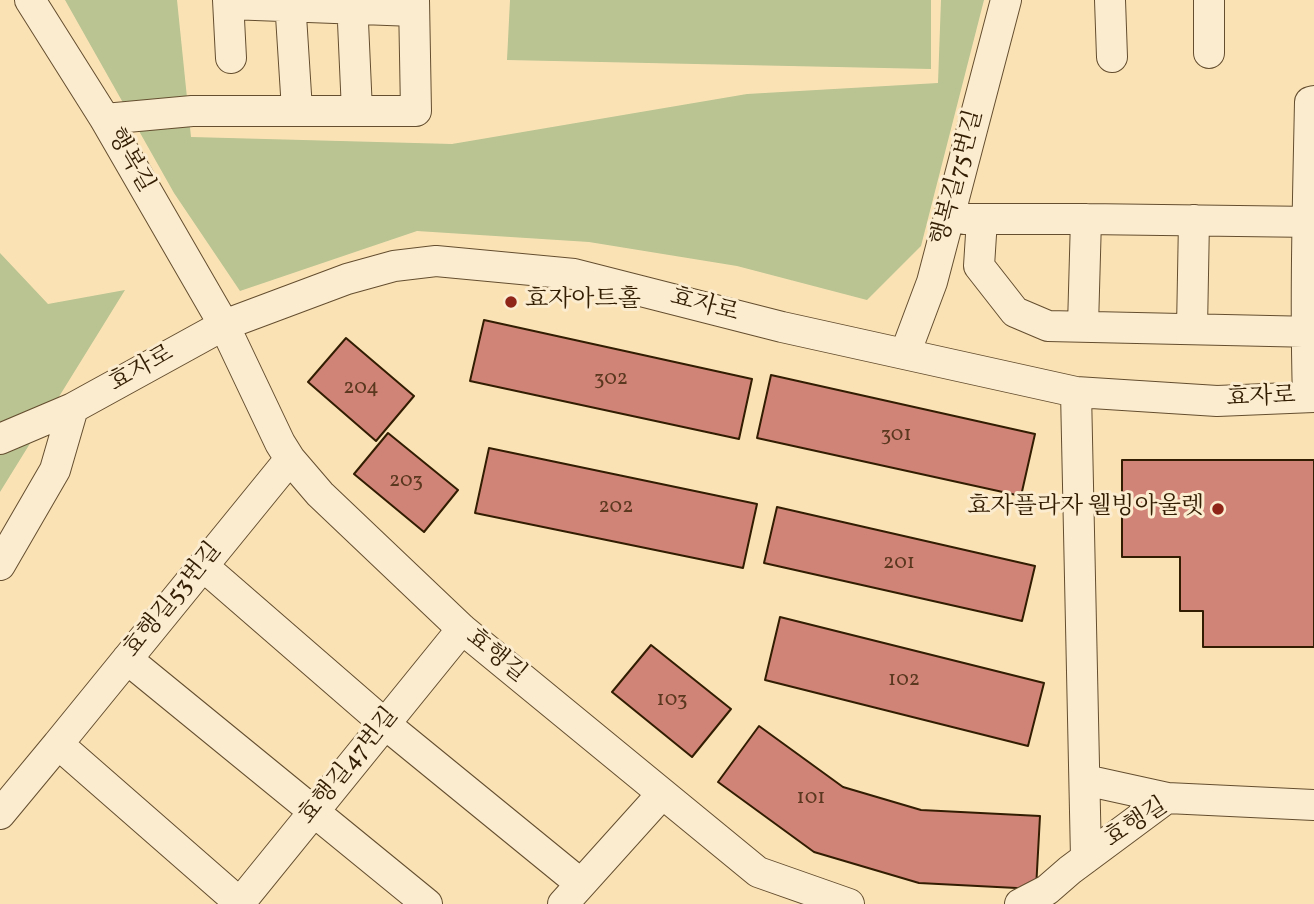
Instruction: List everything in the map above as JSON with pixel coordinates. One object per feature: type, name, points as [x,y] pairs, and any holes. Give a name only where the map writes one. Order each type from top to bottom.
[{"type":"street","name":"행복길","points":[[30,0],[105,119],[224,324]]},
{"type":"street","name":"행복길75번길","points":[[905,354],[932,282],[1006,0]]},
{"type":"street","points":[[1110,0],[1112,57]]},
{"type":"street","points":[[1209,0],[1209,53]]},
{"type":"street","points":[[105,119],[192,111],[416,111],[414,6],[228,2],[231,58]]},
{"type":"street","points":[[290,3],[297,110]]},
{"type":"street","points":[[352,4],[357,111]]},
{"type":"street","points":[[1311,397],[1310,102],[1314,102]]},
{"type":"street","points":[[948,219],[1311,222]]},
{"type":"street","points":[[982,219],[979,266],[1015,312],[1048,326],[1310,332]]},
{"type":"street","points":[[1083,326],[1086,219]]},
{"type":"street","points":[[1192,329],[1194,220]]},
{"type":"street","name":"효자로","points":[[0,439],[74,408],[224,324],[346,279],[394,266],[436,261],[574,274],[782,327],[1076,392],[1217,401],[1311,397]]},
{"type":"street","name":"효행길","points":[[224,324],[290,459],[320,494],[462,629],[758,872],[849,904]]},
{"type":"street","points":[[1076,392],[1086,858]]},
{"type":"street","points":[[0,565],[55,470],[74,408]]},
{"type":"street","name":"효행길53번길","points":[[0,814],[290,459]]},
{"type":"street","points":[[203,566],[385,724],[572,894],[662,794]]},
{"type":"street","name":"효행길47번길","points":[[240,904],[462,629]]},
{"type":"street","points":[[127,659],[427,904]]},
{"type":"street","points":[[58,744],[240,904]]},
{"type":"street","points":[[1085,780],[1167,798]]},
{"type":"street","name":"효행길","points":[[1020,904],[1046,890],[1167,798],[1314,805]]},
{"type":"green space","points":[[65,0],[177,0],[191,137],[452,144],[747,94],[938,83],[941,0],[984,0],[921,246],[867,300],[737,266],[589,242],[417,231],[240,291],[174,193]]},
{"type":"green space","points":[[510,0],[931,0],[931,69],[507,60]]},
{"type":"green space","points":[[0,253],[48,304],[125,290],[0,492]]},
{"type":"building","points":[[484,320],[752,379],[739,439],[470,381]]},
{"type":"building","points":[[346,338],[414,396],[376,441],[308,382]]},
{"type":"building","points":[[771,375],[1035,434],[1021,496],[757,438]]},
{"type":"building","points":[[388,433],[458,490],[424,532],[354,474]]},
{"type":"building","points":[[489,448],[757,504],[743,568],[475,513]]},
{"type":"building","name":"효자플라자 웰빙아울렛","points":[[1122,460],[1314,460],[1314,647],[1203,647],[1203,611],[1180,611],[1180,557],[1122,557]]},
{"type":"building","points":[[777,507],[1035,566],[1022,621],[764,563]]},
{"type":"building","points":[[780,617],[1044,683],[1028,746],[765,680]]},
{"type":"building","points":[[651,645],[731,709],[692,757],[612,692]]},
{"type":"building","points":[[759,726],[843,787],[921,810],[1040,816],[1036,889],[919,883],[814,852],[718,782]]},
{"type":"place","name":"효자아트홀","points":[[511,302]]},
{"type":"place","name":"효자플라자 웰빙아울렛","points":[[1218,509]]}]
